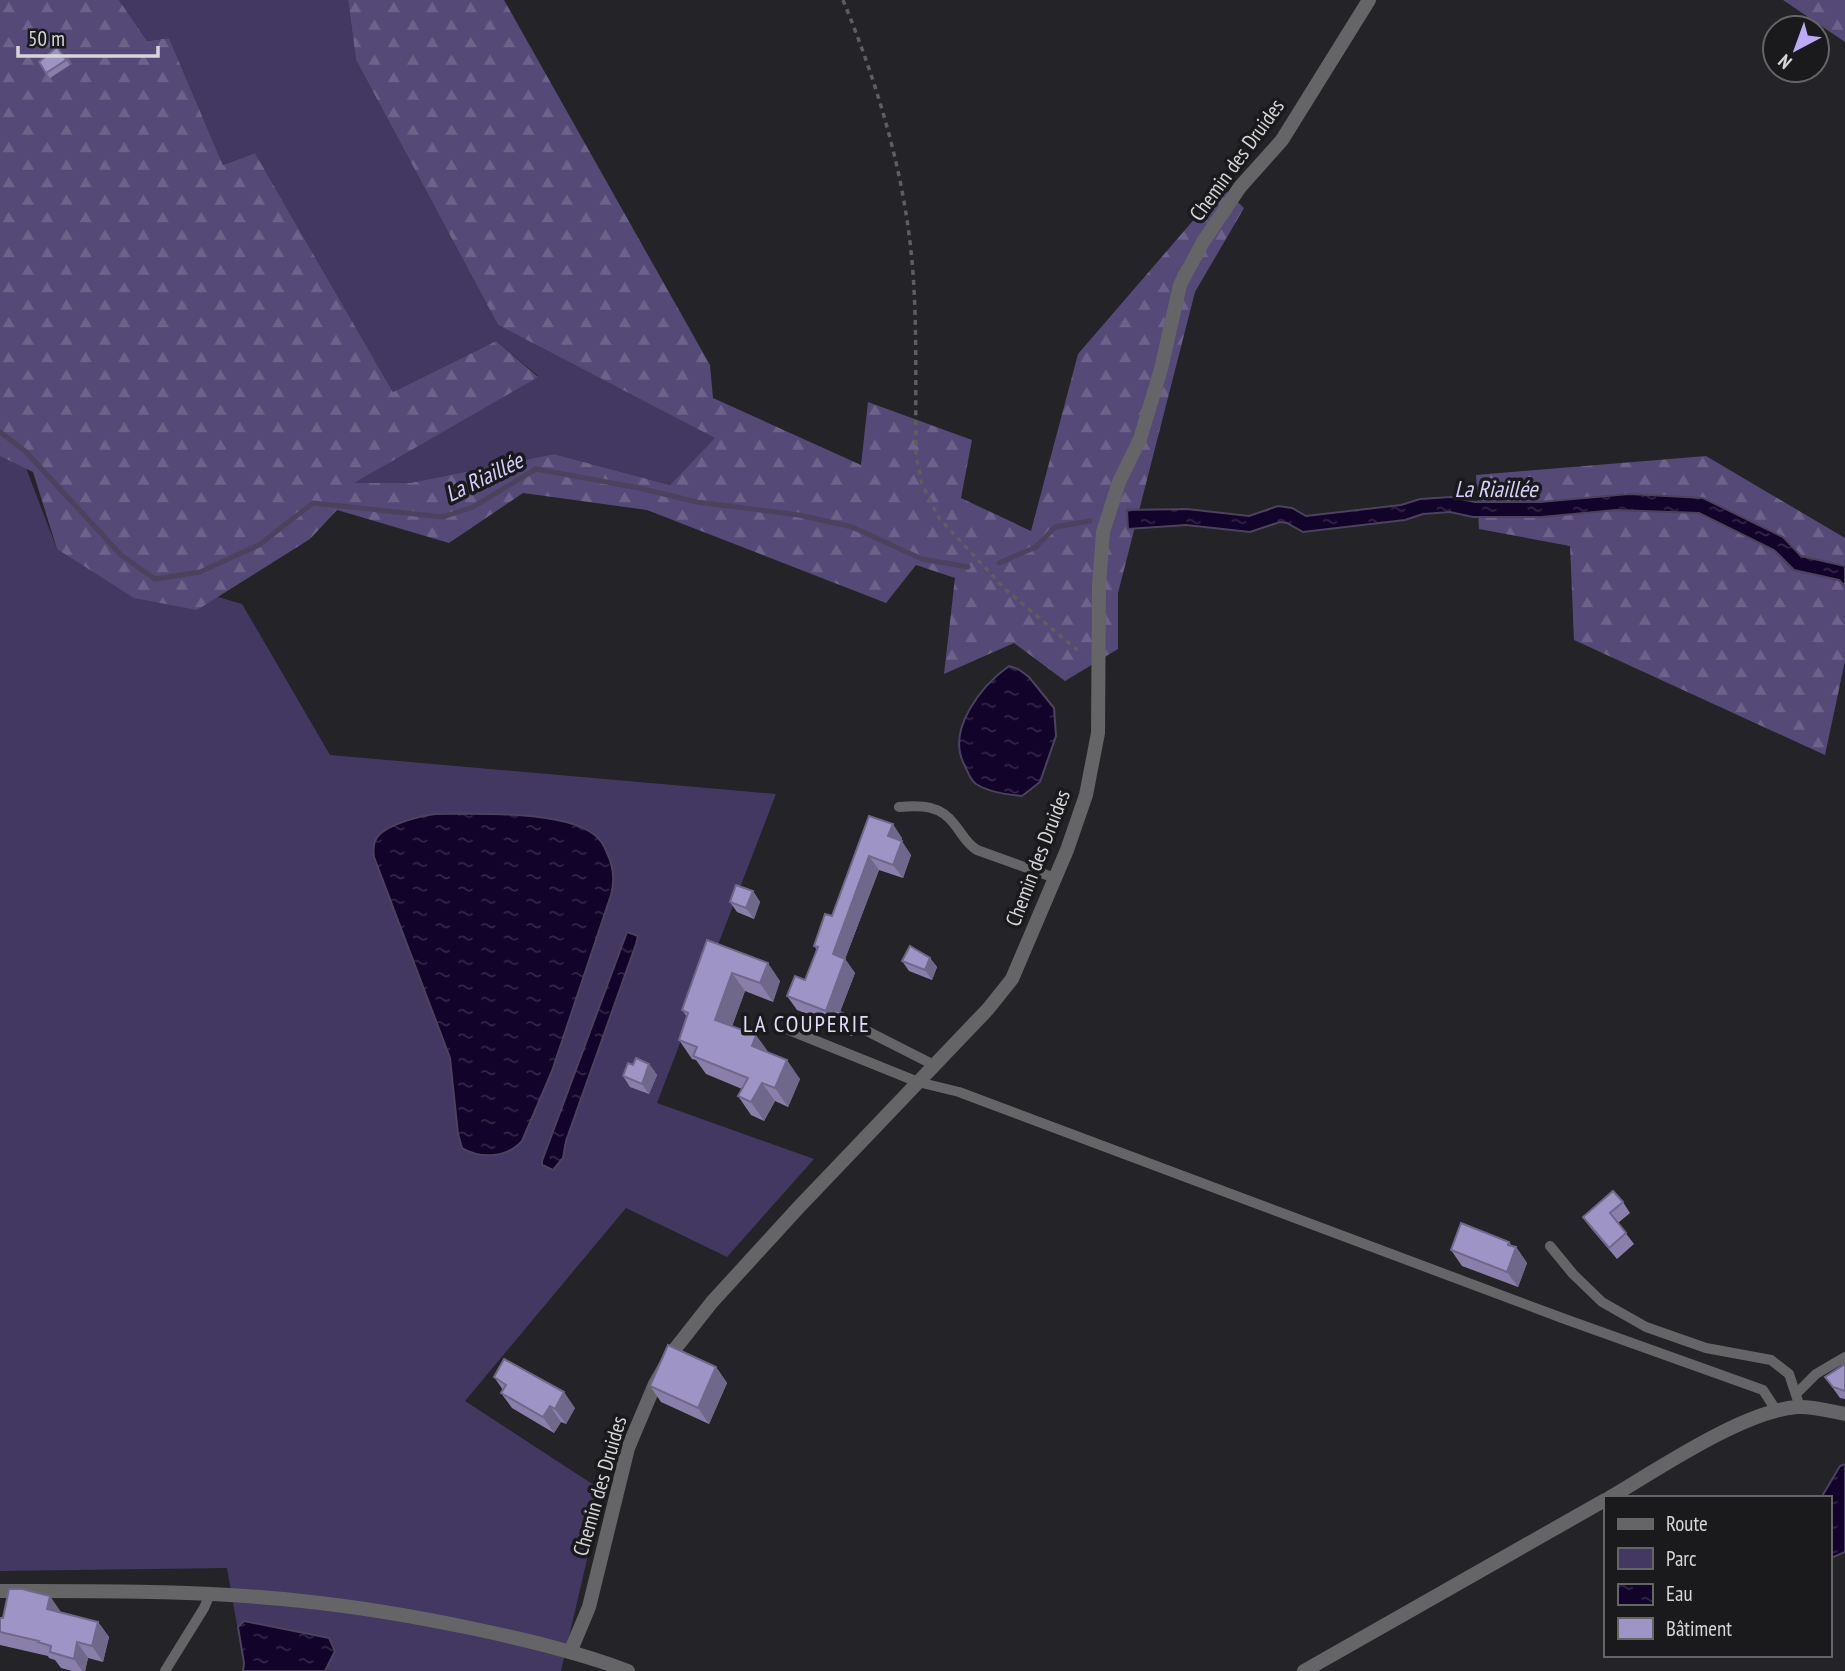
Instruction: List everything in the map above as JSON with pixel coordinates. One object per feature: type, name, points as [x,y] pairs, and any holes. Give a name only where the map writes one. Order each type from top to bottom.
[{"type":"street","name":"Chemin des Druides","points":[[571,1650],[589,1607],[628,1448],[655,1384],[675,1349],[712,1302],[988,1009],[1012,979],[1055,878],[1086,795],[1098,733],[1099,585],[1103,532],[1119,482],[1140,439],[1161,369],[1180,285],[1203,242],[1240,187],[1282,140],[1370,0]]},
{"type":"street","points":[[1612,1496],[1704,1443],[1798,1400],[1845,1414]]},
{"type":"street","points":[[1304,1671],[1604,1501]]},
{"type":"street","points":[[0,1591],[210,1594],[302,1601],[415,1616],[571,1650],[628,1671]]},
{"type":"lane","points":[[899,807],[925,805],[943,813],[954,822],[967,843],[977,850],[1055,878]]},
{"type":"lane","points":[[789,1030],[918,1082],[959,1092],[1562,1318],[1763,1390],[1776,1410]]},
{"type":"lane","points":[[864,1030],[934,1065]]},
{"type":"lane","points":[[1550,1246],[1573,1274],[1602,1302],[1646,1327],[1706,1348],[1771,1360],[1789,1374],[1798,1400]]},
{"type":"lane","points":[[1798,1400],[1816,1374],[1845,1357]]},
{"type":"lane","points":[[165,1671],[210,1594]]},
{"type":"path","points":[[844,0],[877,94],[897,169],[911,252],[916,454],[922,484],[939,518],[1005,589],[1100,670]]},
{"type":"green space","points":[[0,0],[119,0],[147,41],[169,38],[223,165],[255,153],[393,392],[496,341],[538,377],[354,483],[410,483],[554,454],[670,485],[715,438],[498,325],[356,60],[348,0],[504,0],[710,365],[713,398],[861,465],[868,402],[972,440],[961,498],[1031,531],[1078,354],[1222,187],[1244,208],[1195,292],[1118,593],[1118,649],[1065,681],[1014,643],[944,674],[955,578],[916,565],[886,603],[647,510],[523,493],[449,543],[337,510],[310,539],[197,610],[134,598],[57,549],[33,472],[0,456]]},
{"type":"green space","points":[[119,0],[348,0],[356,60],[498,325],[716,438],[670,485],[554,454],[410,483],[352,483],[538,376],[496,341],[393,392],[255,153],[223,165],[169,38],[147,41]]},
{"type":"green space","points":[[1783,0],[1845,0],[1845,42],[1831,33],[1831,14],[1804,14]]},
{"type":"green space","points":[[0,400],[57,549],[242,604],[330,755],[776,794],[657,1103],[814,1159],[727,1257],[626,1208],[465,1401],[603,1491],[561,1671],[245,1671],[227,1568],[0,1571]]},
{"type":"green space","points":[[1706,456],[1845,538],[1845,661],[1825,755],[1574,640],[1570,546],[1479,529],[1476,475]]},
{"type":"water","points":[[1629,494],[1703,498],[1783,537],[1801,556],[1845,566],[1845,586],[1839,580],[1794,570],[1774,550],[1699,513],[1616,510],[1541,517],[1473,517],[1450,512],[1303,532],[1280,522],[1250,532],[1186,525],[1128,529],[1127,510],[1187,509],[1249,516],[1278,506],[1292,508],[1306,516],[1401,505],[1420,499],[1451,497],[1475,502],[1540,502]]},
{"type":"water","points":[[1009,666],[1029,677],[1054,708],[1056,736],[1040,782],[1022,796],[1004,794],[976,784],[969,776],[960,752],[959,738],[969,710],[987,685]]},
{"type":"water","points":[[435,814],[522,815],[568,822],[586,829],[599,839],[605,847],[612,868],[611,895],[552,1071],[522,1141],[501,1154],[477,1154],[462,1148],[458,1134],[450,1058],[374,857],[375,841],[383,832],[405,821]]},
{"type":"water","points":[[627,932],[638,936],[636,944],[566,1141],[563,1158],[553,1170],[542,1165],[542,1161]]},
{"type":"water","points":[[1845,1464],[1845,1552],[1831,1558],[1831,1496],[1822,1496],[1840,1466]]},
{"type":"water","points":[[244,1621],[329,1638],[335,1651],[325,1671],[243,1671],[238,1627]]},
{"type":"building","points":[[57,47],[66,60],[46,73],[39,62]]},
{"type":"building","points":[[869,816],[893,824],[888,836],[902,841],[893,865],[869,856],[833,954],[845,959],[826,1011],[787,996],[795,976],[805,980],[818,947],[814,946],[825,914],[832,916]]},
{"type":"building","points":[[736,885],[753,891],[746,908],[730,902]]},
{"type":"building","points":[[707,940],[768,963],[760,983],[732,973],[715,1020],[756,1035],[752,1046],[787,1060],[775,1088],[762,1083],[751,1102],[738,1096],[748,1078],[693,1056],[697,1047],[679,1040],[688,1013],[682,1010]]},
{"type":"building","points":[[910,946],[930,958],[925,970],[902,961]]},
{"type":"building","points":[[835,1010],[853,1017],[848,1031],[830,1023]]},
{"type":"building","points":[[636,1058],[649,1064],[642,1084],[623,1076],[628,1063],[633,1065]]},
{"type":"building","points":[[1613,1191],[1623,1202],[1610,1213],[1626,1233],[1609,1248],[1583,1217]]},
{"type":"building","points":[[1461,1223],[1516,1247],[1507,1272],[1451,1250]]},
{"type":"building","points":[[668,1345],[716,1367],[698,1408],[650,1386]]},
{"type":"building","points":[[504,1359],[564,1392],[555,1409],[550,1406],[543,1417],[501,1393],[506,1385],[494,1377]]},
{"type":"building","points":[[1845,1364],[1845,1391],[1833,1387],[1825,1377]]},
{"type":"building","points":[[9,1589],[22,1589],[50,1596],[47,1609],[98,1622],[92,1646],[77,1642],[74,1659],[50,1652],[51,1646],[39,1641],[0,1632],[0,1618],[3,1618]]},
{"type":"waterway","name":"La Riaillée","points":[[0,432],[25,451],[121,555],[155,579],[200,572],[259,545],[313,503],[443,517],[473,507],[536,469],[697,502],[799,515],[852,527],[922,559],[968,567]]},
{"type":"waterway","name":"La Riaillée","points":[[999,563],[1036,547],[1055,527],[1090,521]]},
{"type":"district","name":"LA COUPERIE","points":[[807,1024]]}]
